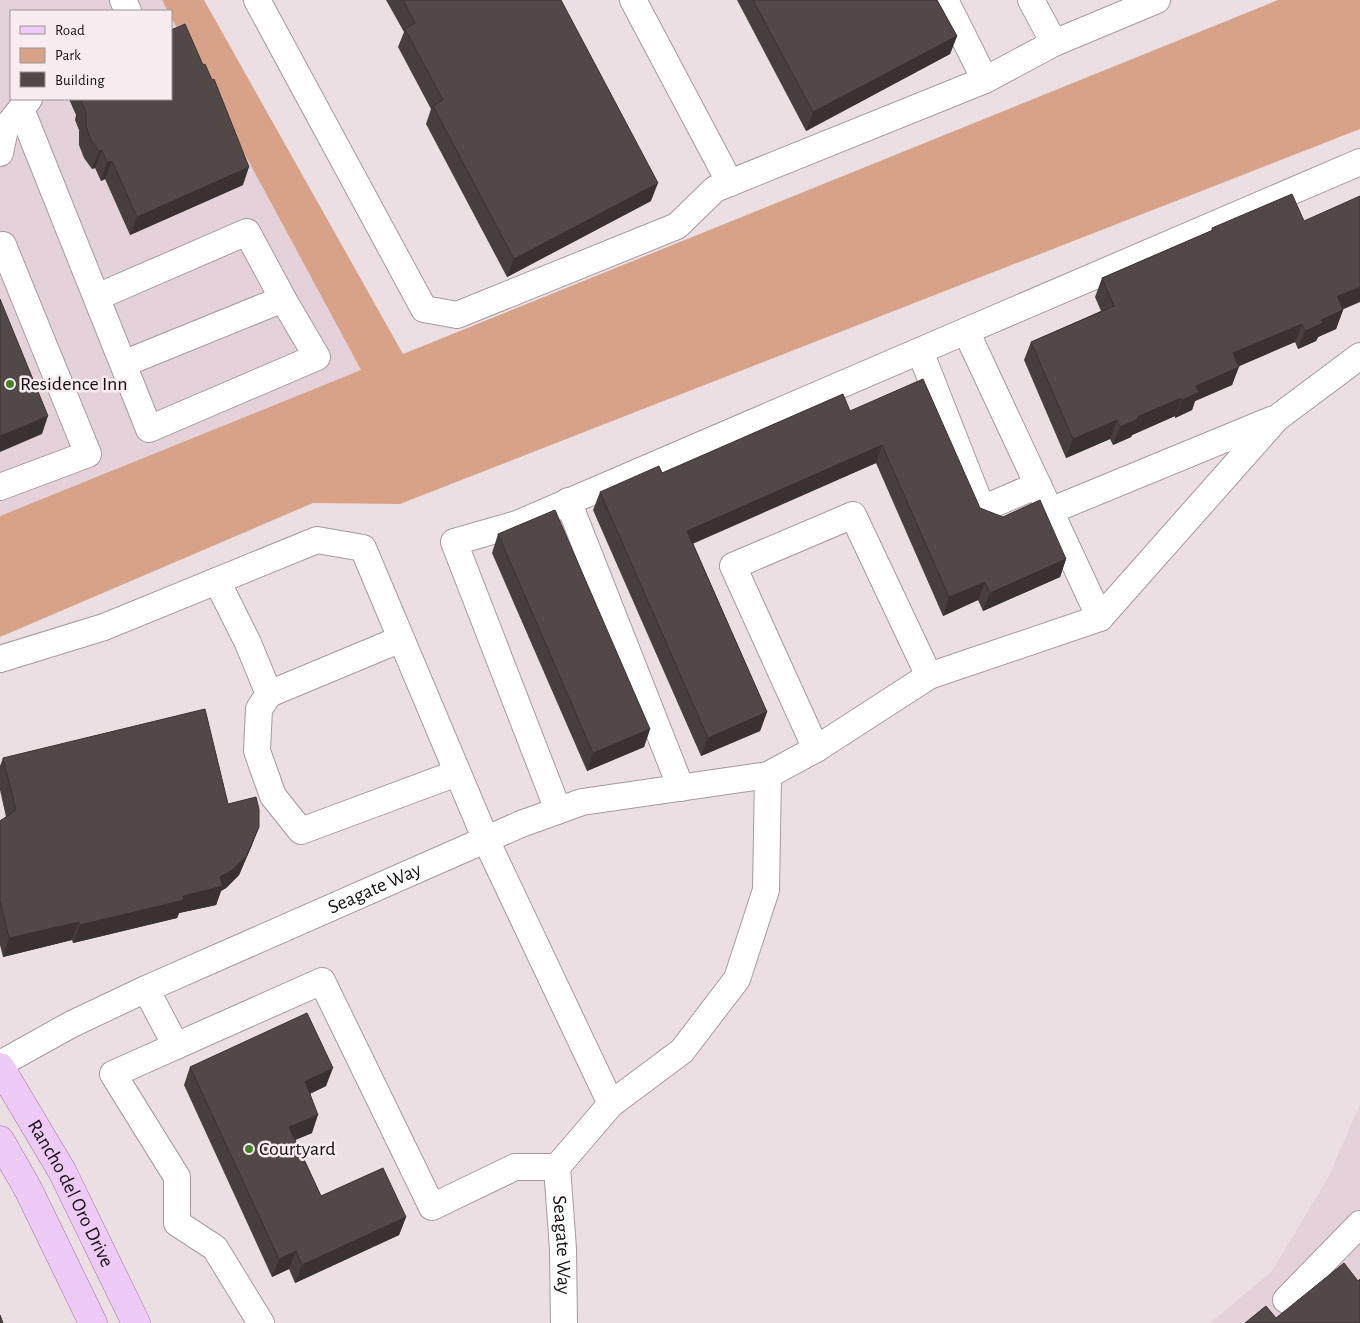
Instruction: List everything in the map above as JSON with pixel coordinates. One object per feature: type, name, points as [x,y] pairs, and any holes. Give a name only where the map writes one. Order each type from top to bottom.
[{"type":"main road","name":"Rancho del Oro Drive","points":[[0,1066],[62,1171],[136,1323]]},
{"type":"main road","name":"Rancho del Oro Drive","points":[[0,1140],[28,1189],[93,1323]]},
{"type":"street","points":[[257,0],[424,309],[457,315],[677,226],[715,190],[985,80],[1054,43],[1157,0]]},
{"type":"street","points":[[633,0],[730,183]]},
{"type":"street","points":[[944,0],[985,80]]},
{"type":"street","points":[[1031,0],[1054,43]]},
{"type":"street","points":[[11,123],[96,297],[149,429],[317,357],[247,232],[96,297]]},
{"type":"street","points":[[558,810],[454,542],[517,524],[1360,162]]},
{"type":"street","points":[[0,246],[3,245],[88,454],[0,487]]},
{"type":"street","points":[[123,364],[283,299]]},
{"type":"street","points":[[966,331],[1100,618]]},
{"type":"street","points":[[920,351],[982,509],[1038,485]]},
{"type":"street","points":[[261,1323],[216,1248],[177,1222],[177,1177],[113,1074],[322,981],[432,1206],[516,1168],[557,1167],[611,1104],[682,1051],[737,979],[766,890],[768,775],[816,749],[930,676],[1100,618],[1277,418],[1360,356]]},
{"type":"street","points":[[1050,512],[1277,418]]},
{"type":"street","points":[[568,502],[680,788]]},
{"type":"street","points":[[816,749],[733,566],[853,515],[930,676]]},
{"type":"street","points":[[0,659],[104,627],[317,540],[362,548],[486,840],[611,1104]]},
{"type":"street","points":[[217,581],[248,642],[269,694]]},
{"type":"street","points":[[401,639],[269,694],[258,709],[257,751],[273,796],[301,831],[457,773]]},
{"type":"street","name":"Seagate Way","points":[[0,1066],[72,1024],[146,989],[558,810],[582,802],[768,775]]},
{"type":"street","points":[[146,989],[176,1046]]},
{"type":"street","name":"Seagate Way","points":[[557,1167],[563,1249],[564,1323]]},
{"type":"street","points":[[1286,1300],[1360,1224]]},
{"type":"shaded area","points":[[0,0],[162,0],[167,10],[10,10],[10,100],[172,100],[172,19],[361,370],[0,516]]},
{"type":"shaded area","points":[[1360,1104],[1360,1323],[1210,1323],[1272,1271],[1329,1176]]},
{"type":"green space","points":[[162,0],[204,0],[403,354],[1278,0],[1360,0],[1360,129],[400,504],[313,503],[0,637],[0,516],[361,370],[172,19],[172,10],[167,10]]},
{"type":"building","points":[[403,0],[561,0],[658,183],[514,259],[433,106],[443,100],[405,29],[415,23]]},
{"type":"building","points":[[753,0],[937,0],[957,36],[813,112]]},
{"type":"building","points":[[185,24],[203,65],[205,64],[212,80],[214,79],[249,167],[137,217],[112,161],[107,162],[102,150],[99,151],[91,140],[86,126],[86,111],[81,101],[172,100],[172,30]]},
{"type":"building","points":[[1292,194],[1304,221],[1360,196],[1360,287],[1337,296],[1343,310],[1321,320],[1323,323],[1305,331],[1302,324],[1233,353],[1239,367],[1196,386],[1199,392],[1137,417],[1138,419],[1120,427],[1117,420],[1073,439],[1031,342],[1114,306],[1102,278]]},
{"type":"building","points":[[0,299],[48,416],[0,436]]},
{"type":"building","points":[[923,379],[980,508],[1003,517],[1040,500],[1066,559],[990,593],[985,582],[949,597],[882,445],[687,531],[767,712],[708,738],[600,492],[659,466],[662,473],[843,394],[850,411]]},
{"type":"building","points":[[555,510],[650,729],[593,753],[498,534]]},
{"type":"building","points":[[205,709],[228,804],[256,797],[259,809],[259,827],[246,857],[232,870],[220,877],[223,886],[183,896],[184,900],[80,925],[79,922],[9,938],[0,901],[0,821],[16,810],[3,758]]},
{"type":"building","name":"Courtyard","points":[[307,1013],[333,1068],[305,1081],[318,1115],[289,1127],[321,1196],[383,1168],[406,1217],[302,1265],[296,1251],[279,1259],[190,1067]]},
{"type":"building","points":[[1344,1263],[1358,1281],[1360,1279],[1360,1323],[1245,1323],[1266,1306],[1276,1318]]},
{"type":"place","name":"Residence Inn","points":[[10,384]]},
{"type":"place","name":"Courtyard","points":[[249,1149]]}]
